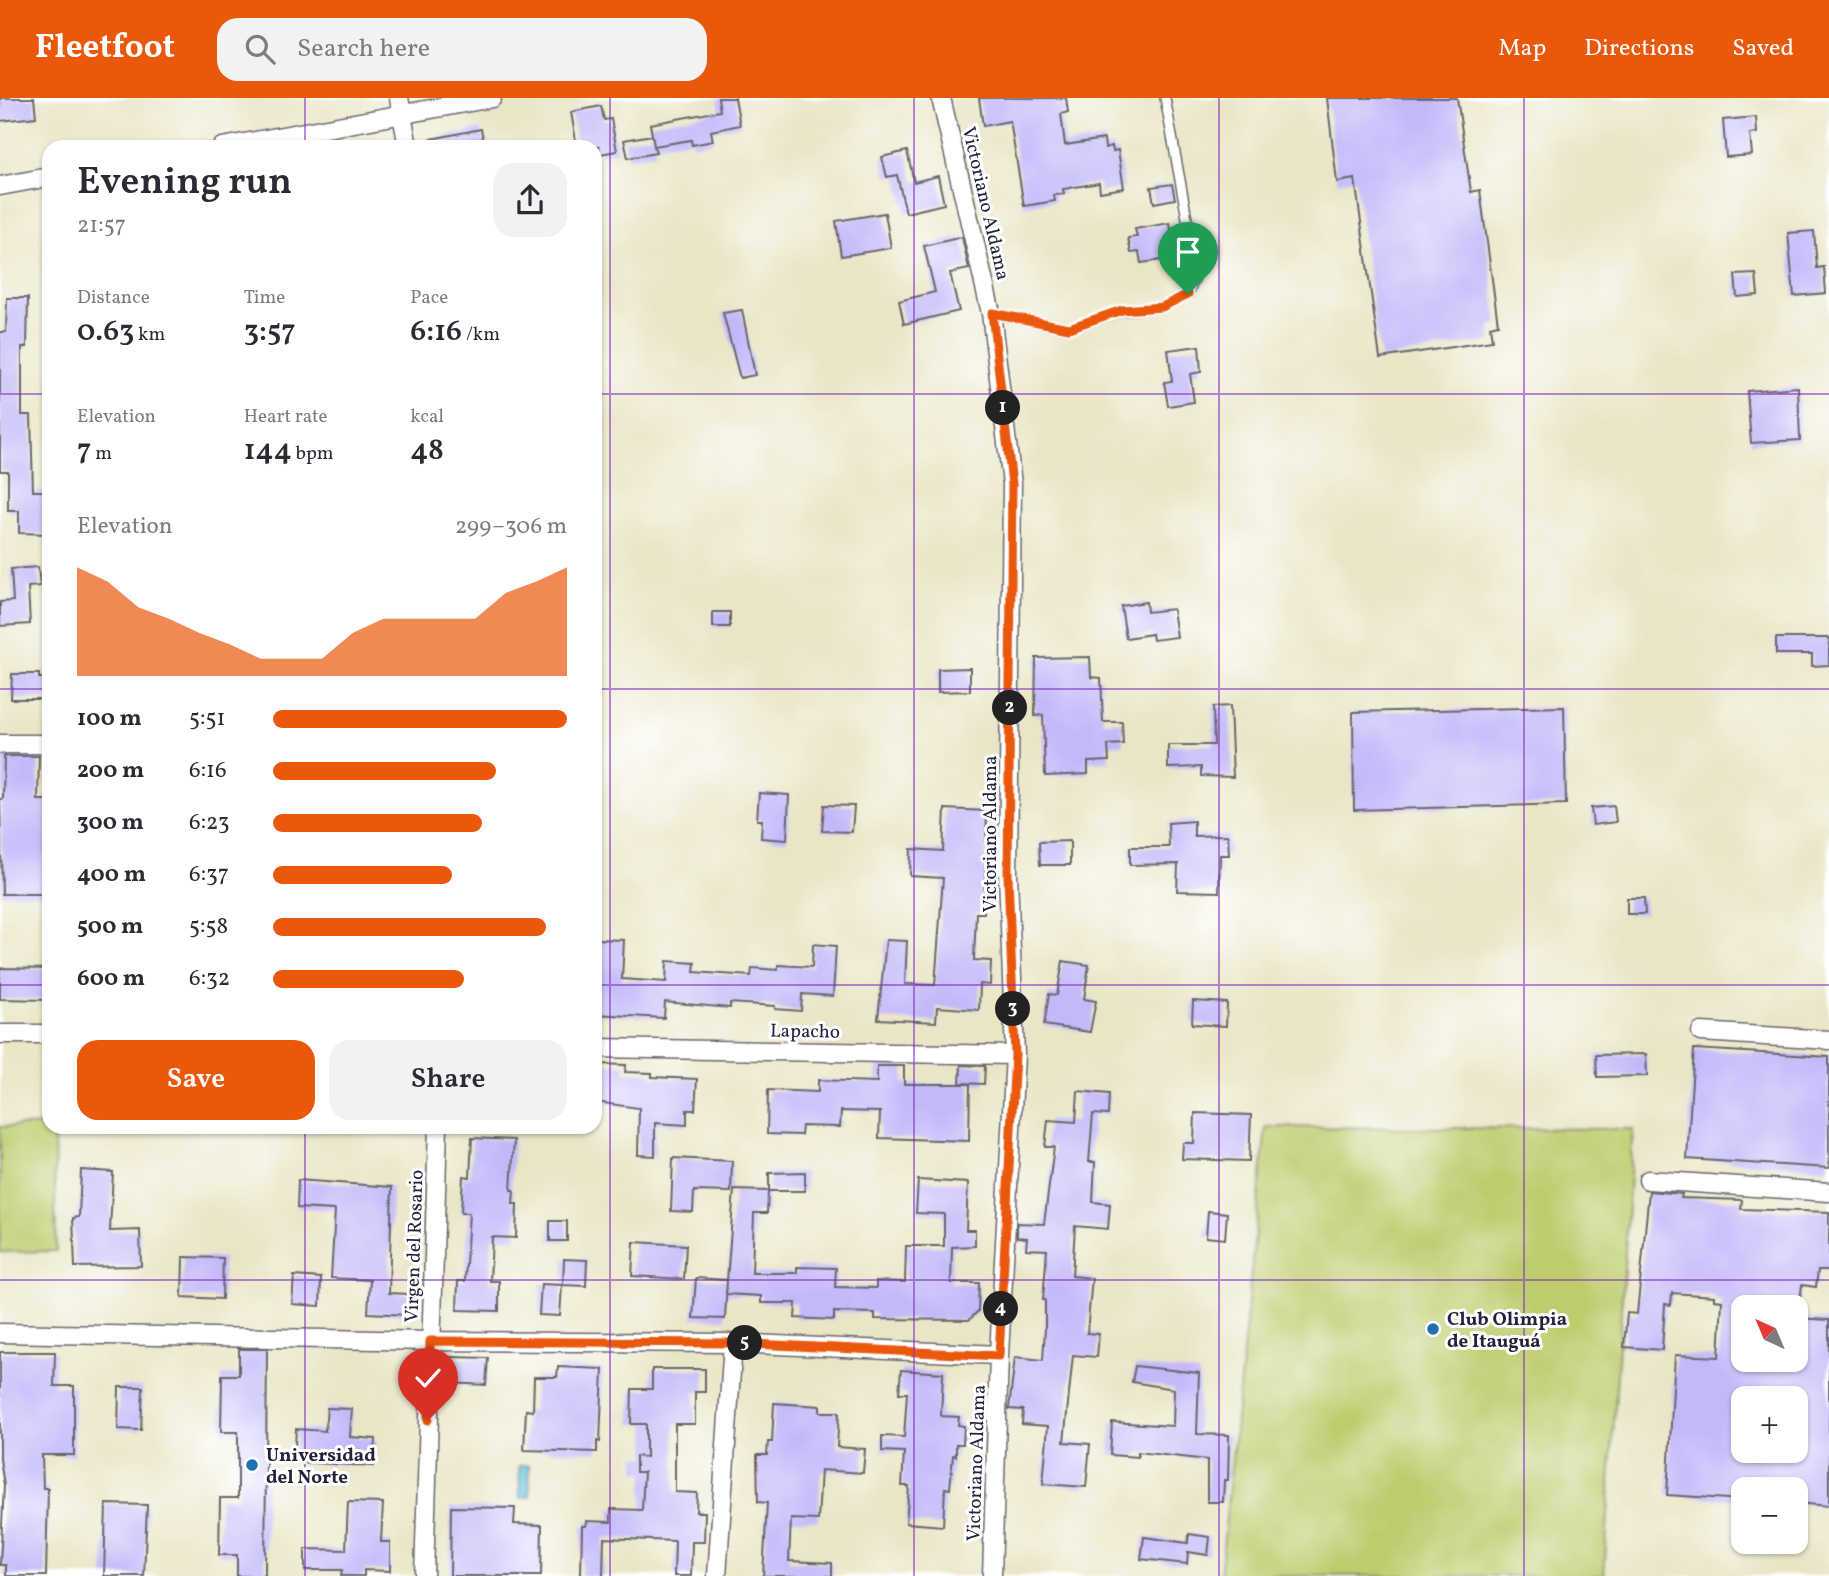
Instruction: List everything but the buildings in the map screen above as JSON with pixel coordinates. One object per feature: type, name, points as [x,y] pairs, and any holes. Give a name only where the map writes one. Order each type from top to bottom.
[{"type":"street","points":[[254,140],[402,107],[492,98]]},
{"type":"street","name":"Victoriano Aldama","points":[[941,98],[992,313],[1012,484],[1008,875],[1015,1055],[999,1356],[992,1576]]},
{"type":"street","points":[[402,107],[407,140]]},
{"type":"street","points":[[0,186],[42,178]]},
{"type":"street","points":[[0,744],[42,744]]},
{"type":"street","points":[[1701,1032],[1829,1040]]},
{"type":"street","points":[[0,1034],[42,1034]]},
{"type":"street","name":"Lapacho","points":[[602,1048],[1015,1055]]},
{"type":"street","name":"Virgen del Rosario","points":[[424,1576],[438,1134]]},
{"type":"street","points":[[1647,1180],[1829,1192]]},
{"type":"street","points":[[0,1333],[430,1341],[733,1343],[999,1356]]},
{"type":"street","points":[[717,1576],[733,1343]]},
{"type":"lane","points":[[992,313],[1069,328],[1122,310],[1162,307],[1188,294],[1196,275],[1195,262],[1165,98]]},
{"type":"green space","points":[[42,1125],[42,1134],[54,1134],[56,1251],[0,1252],[0,1127]]},
{"type":"green space","name":"Club Olimpia de Itauguá","points":[[1266,1127],[1633,1129],[1604,1576],[1220,1576]]},
{"type":"water","points":[[529,1465],[530,1497],[520,1498],[519,1466]]},
{"type":"place","name":"Club Olimpia de Itauguá","points":[[1433,1329]]},
{"type":"place","name":"Universidad del Norte","points":[[252,1465]]},
{"type":"route","points":[[428,1420],[430,1341],[733,1343],[999,1356],[1015,1055],[1008,875],[1012,484],[992,313],[1058,328],[1069,328],[1122,310],[1162,307],[1188,294]]}]
